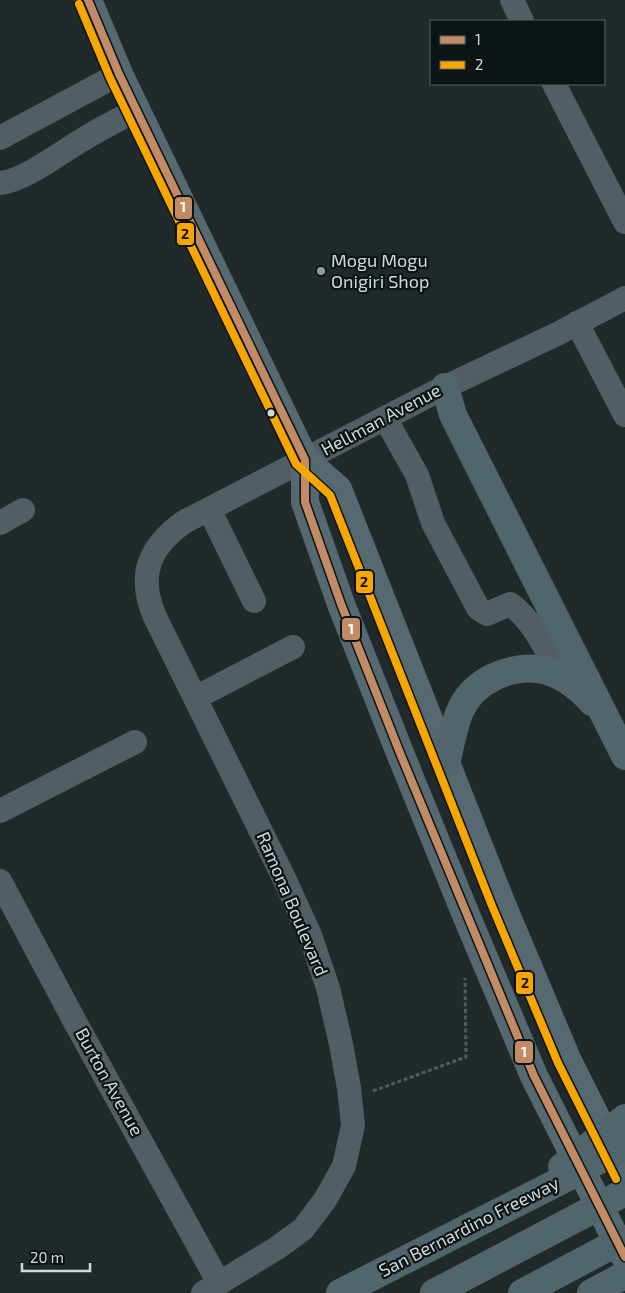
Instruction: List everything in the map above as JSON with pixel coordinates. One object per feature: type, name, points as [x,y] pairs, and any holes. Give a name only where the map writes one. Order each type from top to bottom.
[{"type":"highway","points":[[445,387],[465,409],[617,722],[625,756]]},
{"type":"highway","points":[[446,764],[460,710],[470,694],[487,680],[512,670],[538,669],[560,676],[583,691],[617,722]]},
{"type":"highway","points":[[560,1177],[625,1118]]},
{"type":"highway","name":"San Bernardino Freeway","points":[[340,1293],[560,1177],[625,1146]]},
{"type":"highway","points":[[434,1293],[625,1192]]},
{"type":"highway","points":[[522,1293],[620,1259]]},
{"type":"highway","points":[[591,1293],[620,1259]]},
{"type":"main road","points":[[88,0],[118,74],[305,460],[338,489],[500,902],[567,1058],[625,1175]]},
{"type":"main road","points":[[305,460],[305,502],[341,604],[466,915],[534,1076],[620,1259]]},
{"type":"street","points":[[512,0],[522,20]]},
{"type":"street","points":[[0,138],[118,74]]},
{"type":"street","points":[[555,85],[625,222]]},
{"type":"street","points":[[0,183],[8,182],[26,174],[84,138],[136,110]]},
{"type":"street","name":"Hellman Avenue","points":[[150,560],[156,547],[170,532],[184,522],[445,387],[578,324],[625,298]]},
{"type":"street","points":[[578,324],[625,415]]},
{"type":"street","points":[[385,418],[417,475],[433,523],[478,608],[487,614],[510,604],[520,611],[535,631],[560,676]]},
{"type":"street","points":[[209,509],[254,601]]},
{"type":"street","points":[[0,523],[23,510]]},
{"type":"street","name":"Ramona Boulevard","points":[[150,560],[148,600],[310,935],[328,988],[342,1044],[353,1125],[344,1166],[325,1200],[303,1229],[277,1248],[211,1288]]},
{"type":"street","points":[[195,698],[293,647]]},
{"type":"street","points":[[0,811],[135,742]]},
{"type":"street","name":"Burton Avenue","points":[[0,881],[8,917],[211,1288]]},
{"type":"path","points":[[373,1091],[466,1057],[465,977]]},
{"type":"transit line","name":"1","points":[[88,0],[119,74],[305,460],[305,502],[341,604],[400,753],[534,1076],[625,1257]]},
{"type":"transit line","name":"2","points":[[79,4],[110,78],[296,464],[330,495],[492,906],[558,1063],[616,1179]]},
{"type":"place","name":"Mogu Mogu Onigiri Shop","points":[[321,271]]}]
